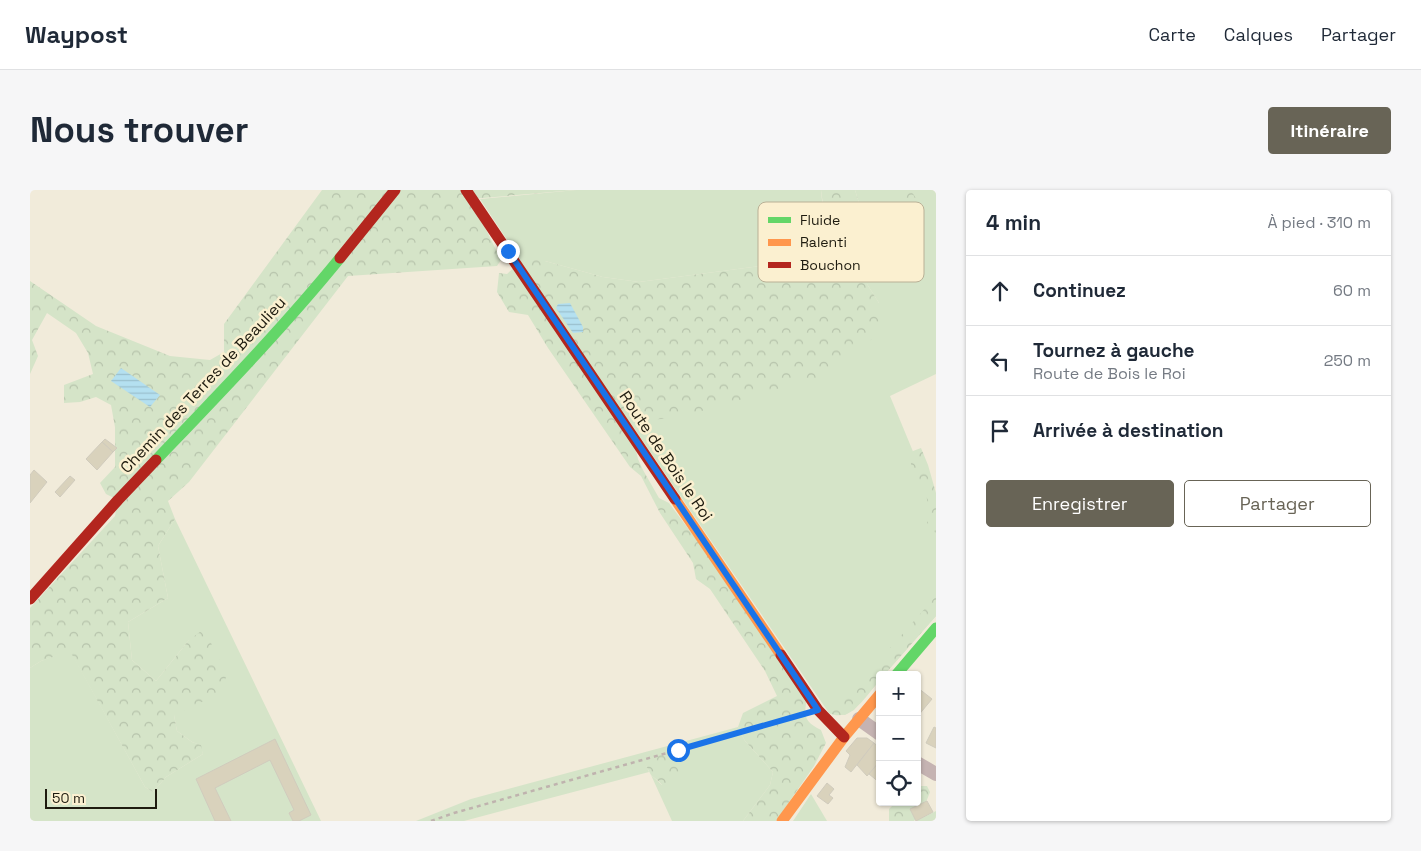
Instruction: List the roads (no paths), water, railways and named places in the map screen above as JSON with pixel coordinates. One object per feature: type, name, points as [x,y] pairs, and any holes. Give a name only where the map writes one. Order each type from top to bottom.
[{"type":"street","name":"Chemin des Terres de Beaulieu","points":[[30,599],[118,500],[207,407],[316,286],[395,190]]},
{"type":"street","name":"Route de Bois le Roi","points":[[466,190],[818,710],[844,737]]},
{"type":"street","points":[[899,671],[936,628]]},
{"type":"street","points":[[782,821],[844,737],[876,699]]},
{"type":"street","points":[[859,718],[876,731]]},
{"type":"street","points":[[921,765],[936,774]]},
{"type":"water","points":[[570,303],[583,327],[583,332],[573,333],[556,308],[558,304]]},
{"type":"water","points":[[121,368],[160,395],[150,407],[111,381]]}]
